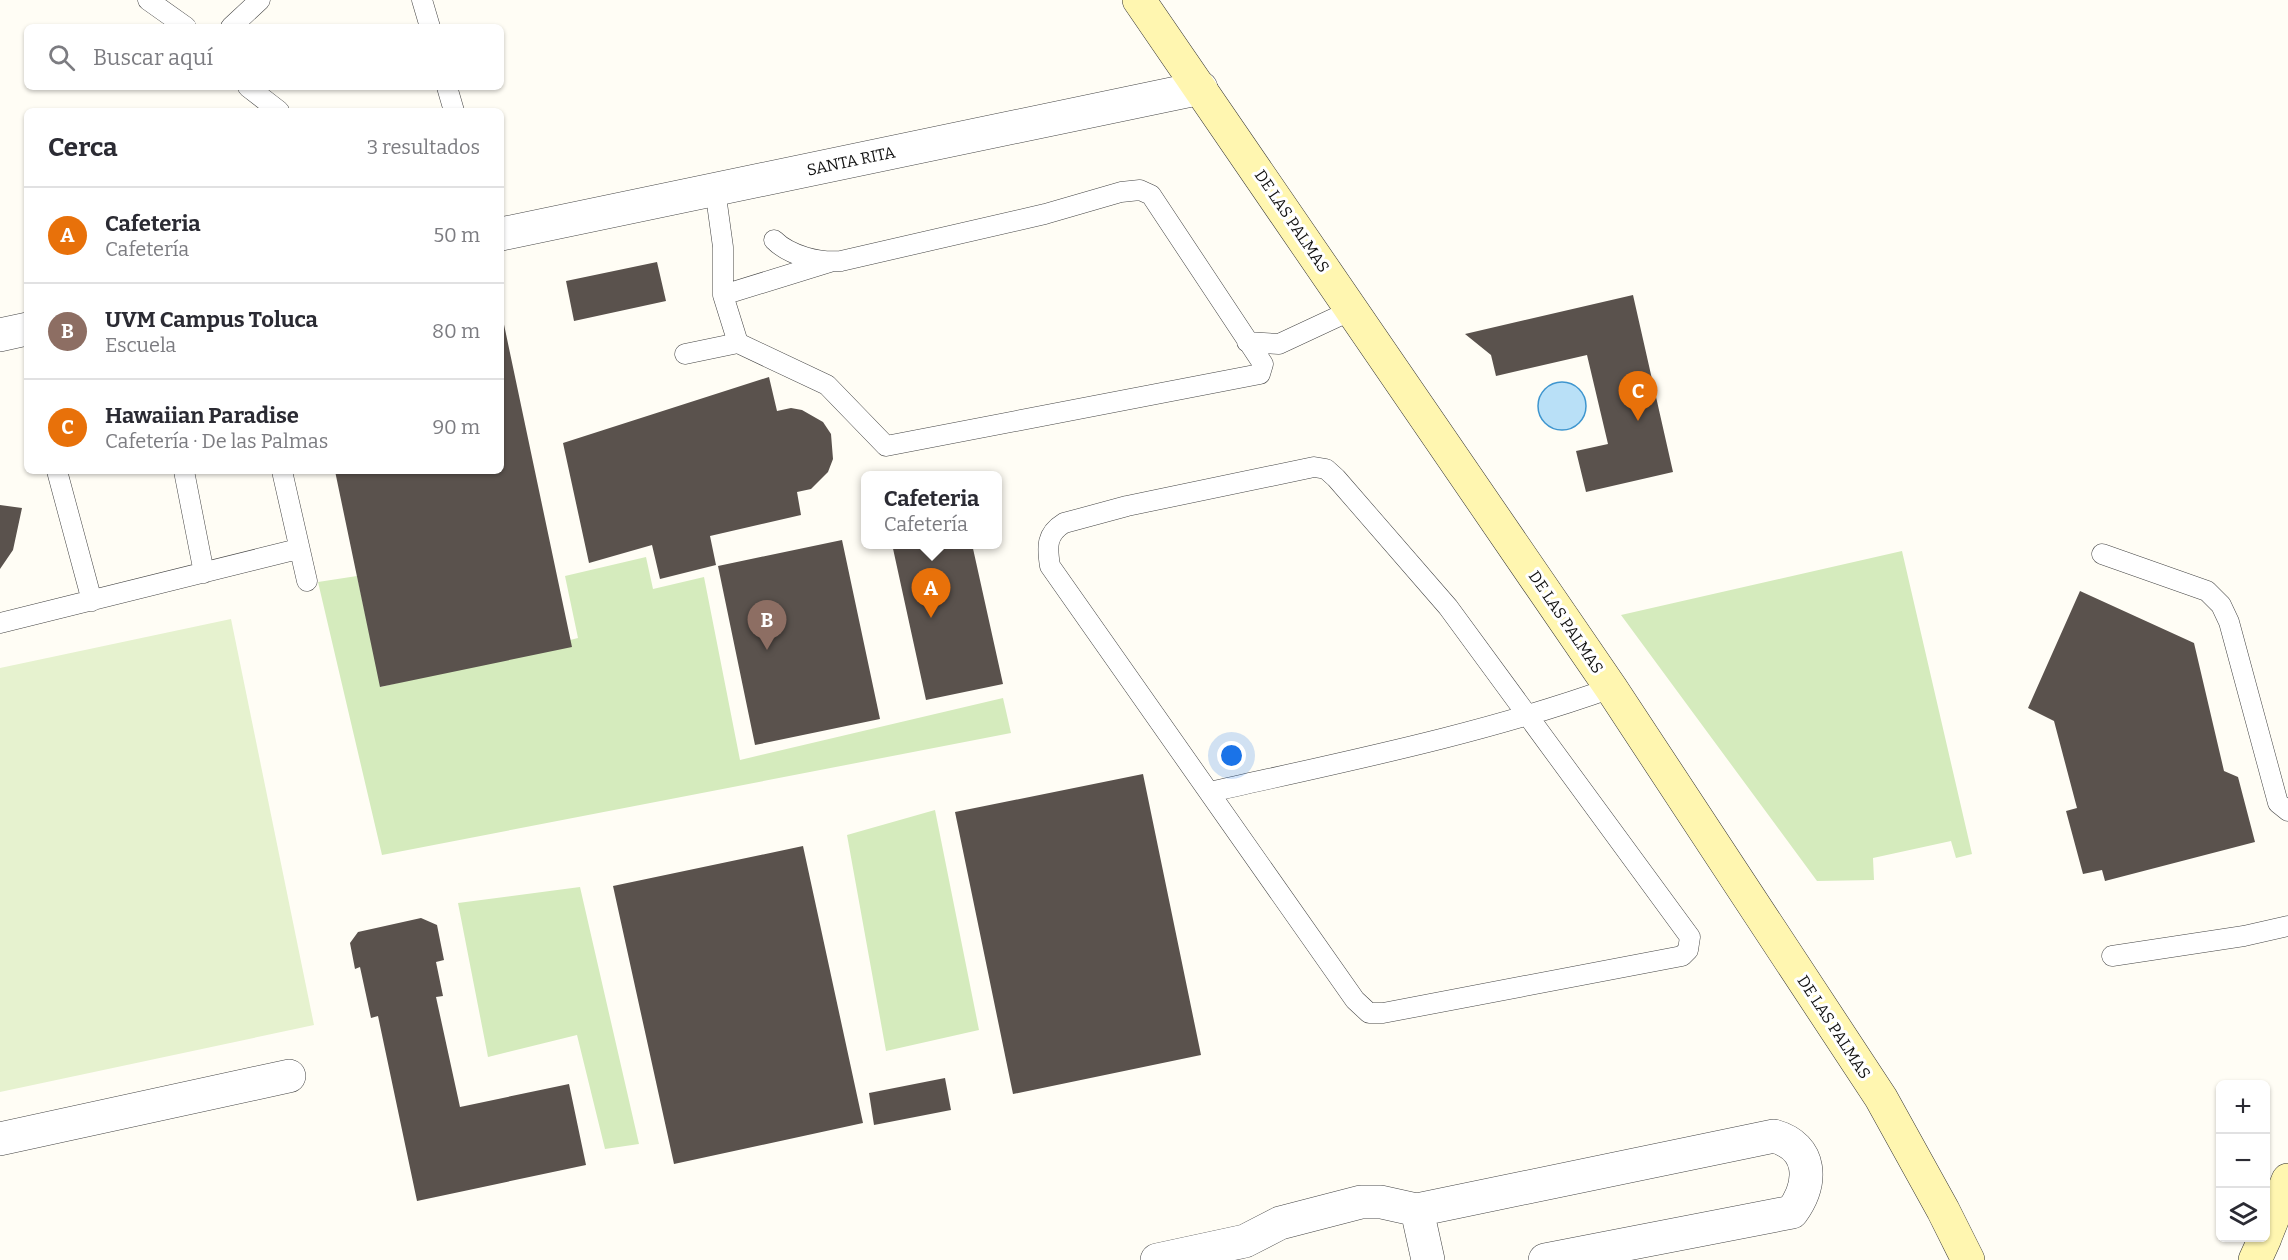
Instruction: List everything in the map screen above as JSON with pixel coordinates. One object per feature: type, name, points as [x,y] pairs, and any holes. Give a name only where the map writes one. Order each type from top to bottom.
[{"type":"street","name":"DE LAS PALMAS","points":[[1139,0],[1611,688],[1881,1098],[1943,1209],[1968,1260]]},
{"type":"street","name":"SANTA RITA","points":[[504,233],[1201,88]]},
{"type":"street","points":[[0,335],[24,330]]},
{"type":"street","points":[[0,1139],[289,1076]]},
{"type":"street","points":[[1157,1260],[1247,1251],[1280,1223],[1361,1202],[1381,1202],[1418,1210],[1774,1136],[1795,1145],[1806,1169],[1807,1185],[1802,1198],[1792,1212],[1545,1260]]},
{"type":"street","points":[[2270,1224],[2288,1180]]},
{"type":"street","points":[[1418,1210],[1428,1260]]},
{"type":"street","points":[[2255,1260],[2262,1242]]},
{"type":"lane","points":[[148,0],[182,24]]},
{"type":"lane","points":[[234,24],[260,0]]},
{"type":"lane","points":[[422,0],[429,24]]},
{"type":"lane","points":[[252,90],[275,108]]},
{"type":"lane","points":[[448,90],[453,108]]},
{"type":"lane","points":[[715,189],[723,246],[723,295],[738,343]]},
{"type":"lane","points":[[685,354],[738,343],[827,385],[883,445],[889,446],[1260,374],[1263,364],[1151,195],[1145,191],[1121,192],[1045,214],[832,262],[723,295]]},
{"type":"lane","points":[[774,240],[788,251],[832,262]]},
{"type":"lane","points":[[1247,342],[1279,344],[1352,310]]},
{"type":"lane","points":[[1314,467],[1326,469],[1448,607],[1527,714],[1690,937],[1688,950],[1682,956],[1383,1013],[1369,1013],[1355,1000],[1050,566],[1050,537],[1054,529],[1064,523],[1126,506],[1314,467]]},
{"type":"lane","points":[[58,474],[92,601]]},
{"type":"lane","points":[[185,474],[204,573]]},
{"type":"lane","points":[[283,474],[306,581]]},
{"type":"lane","points":[[0,623],[298,549]]},
{"type":"lane","points":[[2102,554],[2207,591],[2221,605],[2229,622],[2278,803],[2288,811]]},
{"type":"lane","points":[[1210,792],[1414,745],[1569,704],[1611,688]]},
{"type":"lane","points":[[2112,956],[2244,936],[2288,926]]},
{"type":"green space","points":[[1902,551],[1972,854],[1956,858],[1951,841],[1873,858],[1874,880],[1817,881],[1621,615]]},
{"type":"green space","points":[[646,557],[653,589],[704,577],[740,760],[1003,698],[1011,733],[382,855],[318,582],[357,576],[381,687],[578,638],[565,576]]},
{"type":"green space","points":[[231,619],[314,1025],[0,1092],[0,668]]},
{"type":"green space","points":[[935,810],[979,1030],[886,1051],[847,835]]},
{"type":"green space","points":[[580,887],[639,1144],[605,1149],[577,1035],[488,1057],[458,903]]},
{"type":"water","points":[[1557,382],[1567,382],[1579,389],[1586,401],[1586,411],[1579,423],[1567,430],[1557,430],[1542,419],[1538,411],[1538,401],[1549,386]]},
{"type":"building","points":[[657,262],[666,301],[574,321],[566,281]]},
{"type":"building","points":[[1633,295],[1673,472],[1586,492],[1576,451],[1608,444],[1587,355],[1496,376],[1491,355],[1465,334]]},
{"type":"building","points":[[504,324],[572,647],[380,687],[336,474],[504,474]]},
{"type":"building","points":[[769,377],[777,411],[791,408],[802,410],[823,422],[831,434],[833,459],[828,472],[811,489],[797,492],[801,515],[710,536],[716,565],[660,579],[652,545],[589,563],[563,443]]},
{"type":"building","points":[[0,505],[22,508],[13,550],[0,569]]},
{"type":"building","points":[[842,540],[880,719],[755,745],[718,566]]},
{"type":"building","points":[[893,549],[973,549],[1003,684],[926,700]]},
{"type":"building","points":[[2080,591],[2194,643],[2224,771],[2238,777],[2255,842],[2105,881],[2102,870],[2083,874],[2066,811],[2077,808],[2054,721],[2028,708]]},
{"type":"building","points":[[1143,774],[1201,1055],[1013,1094],[955,812]]},
{"type":"building","points":[[803,846],[863,1123],[674,1164],[613,886]]},
{"type":"building","points":[[421,918],[437,925],[444,960],[436,962],[443,996],[436,997],[460,1107],[569,1084],[586,1165],[417,1201],[378,1016],[371,1018],[360,967],[355,969],[350,943],[358,932]]},
{"type":"building","points":[[945,1078],[951,1110],[874,1125],[869,1093]]},
{"type":"place","name":"Hawaiian Paradise","points":[[1638,421]]},
{"type":"place","name":"Cafeteria","points":[[931,618]]},
{"type":"place","name":"UVM Campus Toluca","points":[[767,650]]}]
